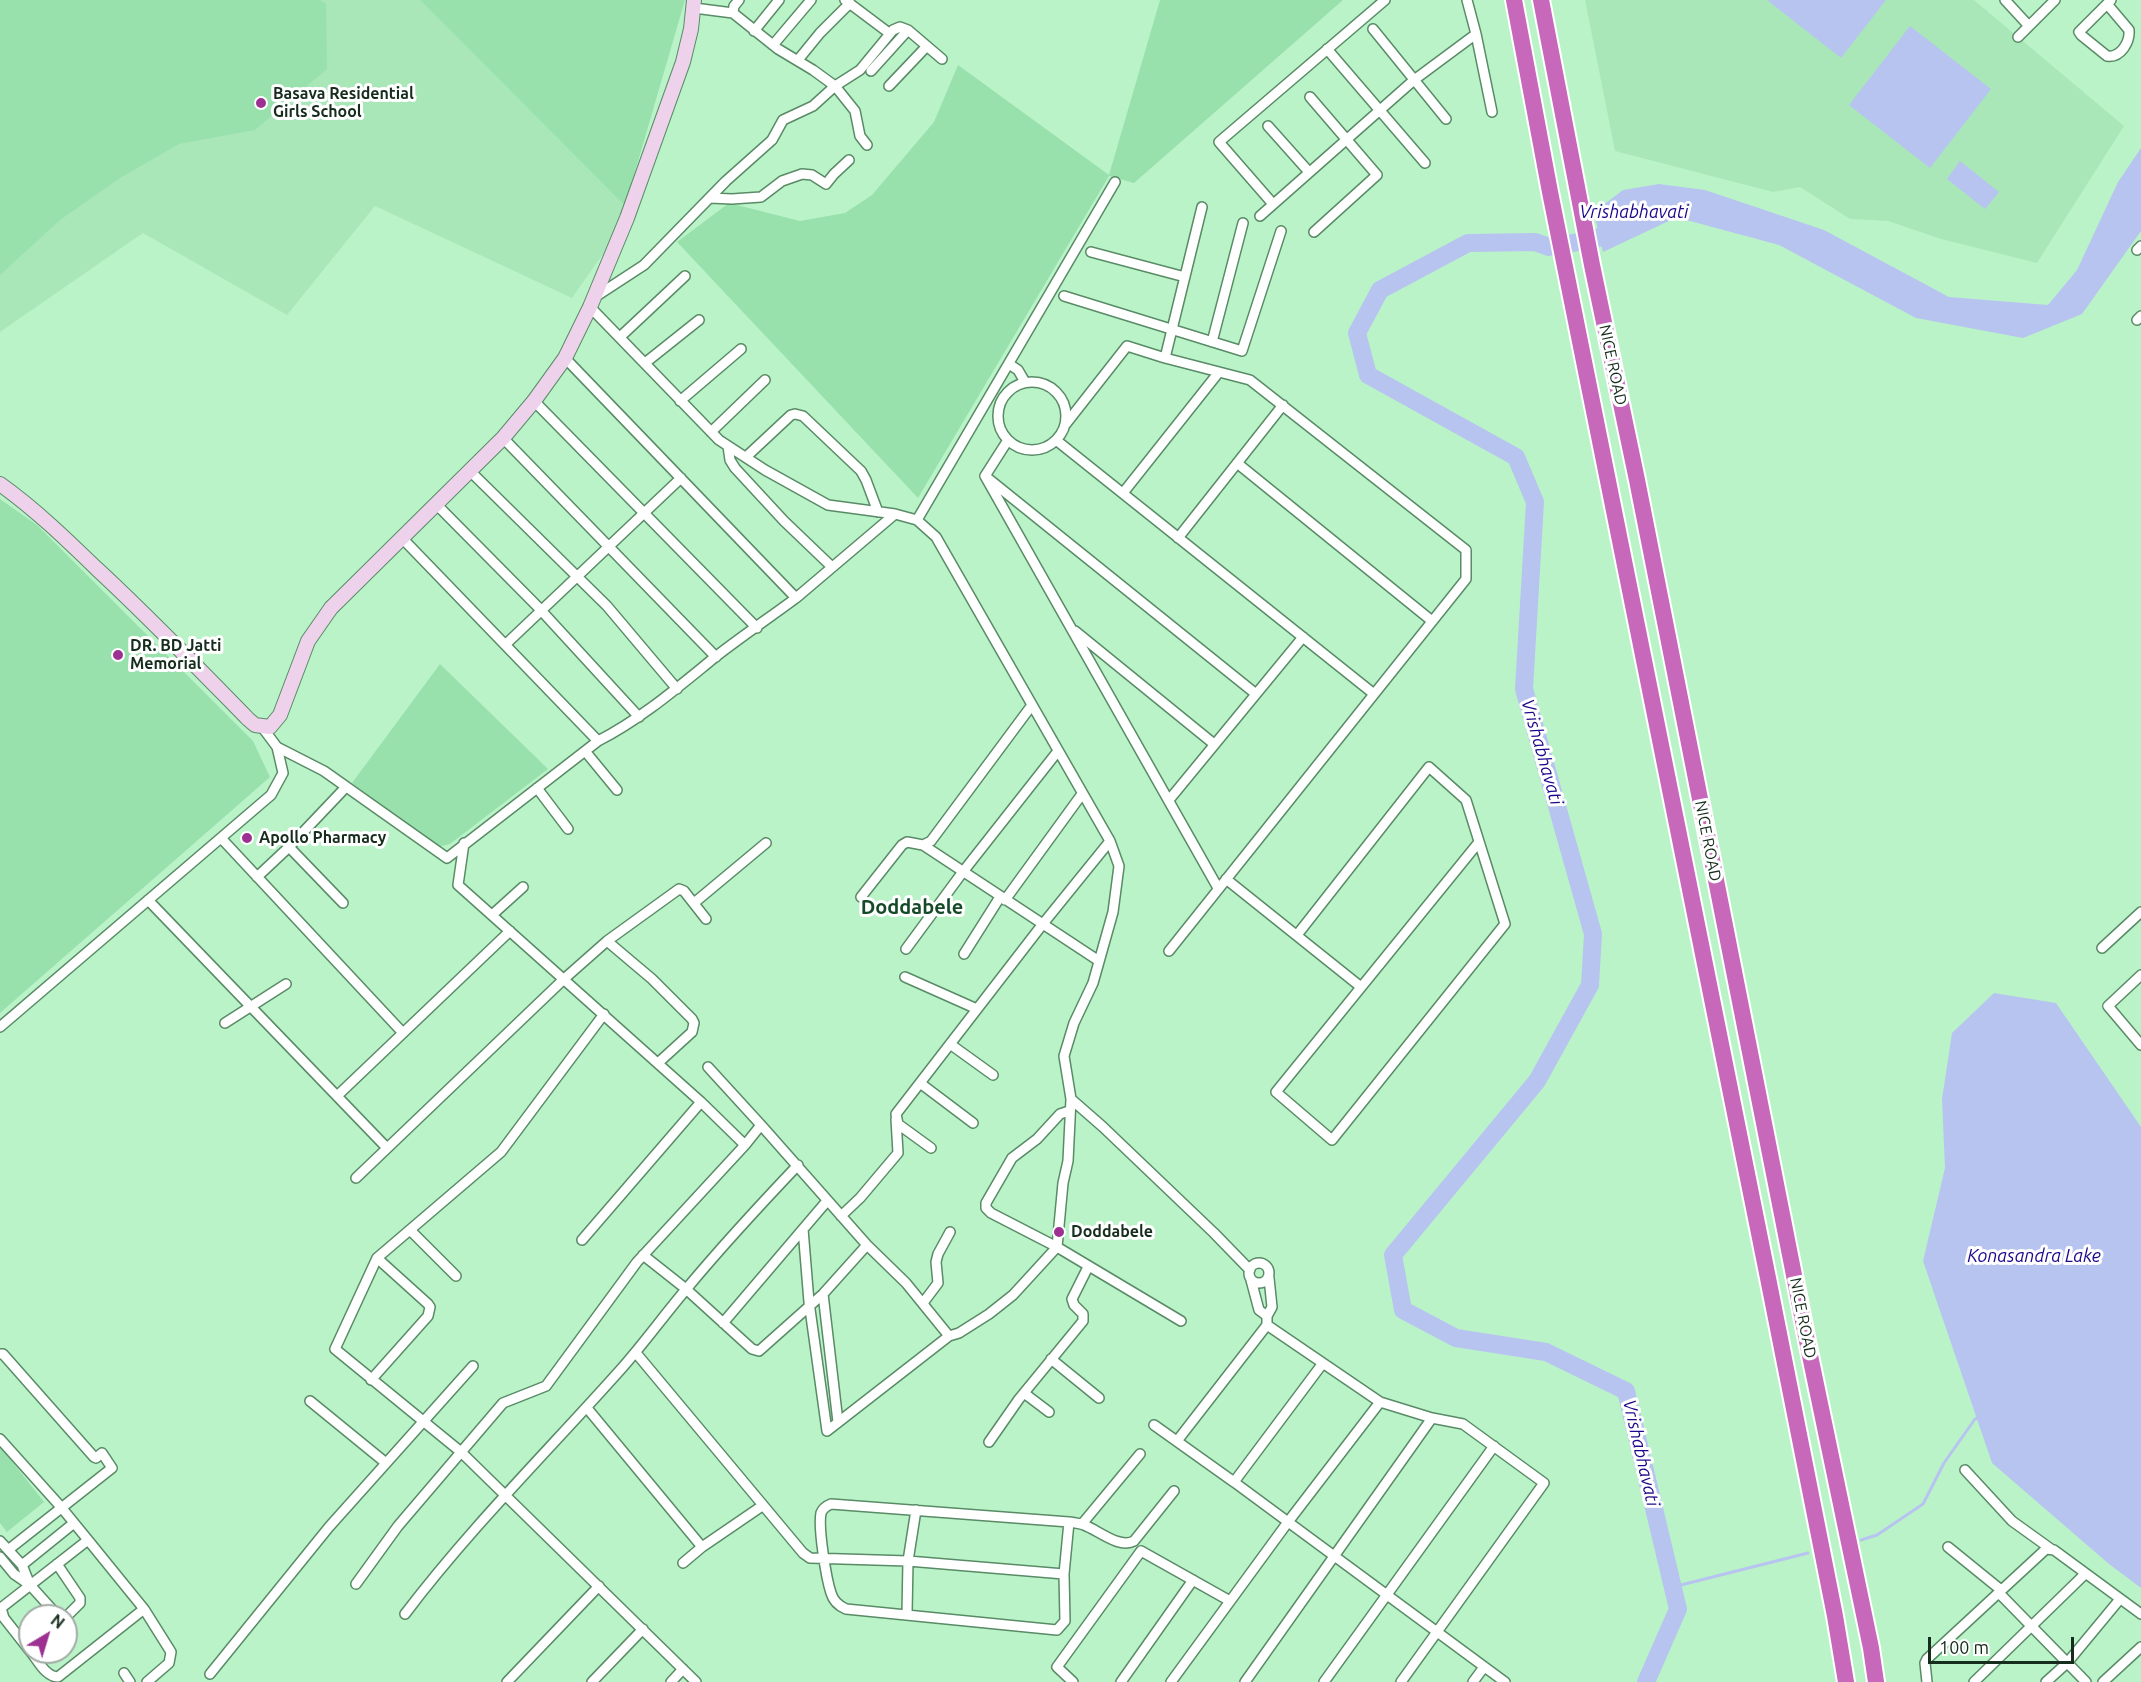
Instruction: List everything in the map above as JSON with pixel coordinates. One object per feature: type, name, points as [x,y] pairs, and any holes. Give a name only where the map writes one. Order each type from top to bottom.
[{"type":"highway","name":"NICE ROAD","points":[[1514,0],[1565,269],[1754,1205],[1846,1682]]},
{"type":"highway","name":"NICE ROAD","points":[[1541,0],[1876,1682]]},
{"type":"street","points":[[733,13],[734,6],[739,0]]},
{"type":"street","points":[[754,31],[779,0]]},
{"type":"street","points":[[773,45],[812,0]]},
{"type":"street","points":[[1273,204],[1219,142],[1385,0]]},
{"type":"street","points":[[1467,0],[1492,112]]},
{"type":"street","points":[[2005,0],[2028,26]]},
{"type":"street","points":[[2018,37],[2055,0]]},
{"type":"street","points":[[798,60],[848,2],[890,33]]},
{"type":"street","points":[[2109,2],[2130,33],[2118,54],[2112,57],[2107,56],[2079,34],[2109,2]]},
{"type":"street","points":[[262,727],[270,726],[280,715],[303,651],[322,619],[401,537],[503,438],[534,401],[565,358],[627,218],[683,62],[694,4],[733,13],[773,45],[835,86],[855,111],[860,136],[867,145]]},
{"type":"street","points":[[591,302],[644,265],[710,198],[772,140],[783,120],[813,106],[835,86],[860,70],[890,33],[900,27],[908,30],[942,58]]},
{"type":"street","points":[[1372,29],[1446,119]]},
{"type":"street","points":[[871,71],[908,30]]},
{"type":"street","points":[[1260,216],[1414,80],[1476,34]]},
{"type":"street","points":[[888,86],[927,46]]},
{"type":"street","points":[[1327,49],[1425,163]]},
{"type":"street","points":[[1310,97],[1377,175],[1314,232]]},
{"type":"street","points":[[1268,126],[1309,172]]},
{"type":"street","points":[[710,198],[760,197],[782,181],[802,174],[812,175],[826,184],[849,160]]},
{"type":"street","points":[[917,520],[1115,182]]},
{"type":"street","points":[[1165,358],[1202,207]]},
{"type":"street","points":[[1212,342],[1244,223]]},
{"type":"street","points":[[1064,296],[1242,351],[1281,231]]},
{"type":"street","points":[[1091,252],[1185,277]]},
{"type":"street","points":[[620,337],[685,276]]},
{"type":"street","points":[[591,302],[620,337],[680,401],[728,446],[828,505],[894,514],[917,520],[936,537],[1110,841],[1119,866],[1113,912],[1093,983],[1074,1023],[1064,1056],[1071,1099],[1068,1161],[1063,1183],[1057,1247],[1013,1295],[989,1314],[950,1336],[827,1431],[810,1305],[803,1229]]},
{"type":"street","points":[[645,363],[699,320]]},
{"type":"street","points":[[1065,425],[1066,409],[1060,396],[1055,390],[1042,383],[1025,382],[1014,386],[1003,396],[998,410],[1001,431],[1008,440],[1021,448],[1035,450],[1049,446],[1056,440],[1065,425],[1127,346],[1250,380],[1466,550],[1466,579],[1169,951]]},
{"type":"street","points":[[680,401],[741,350]]},
{"type":"street","points":[[565,358],[796,598]]},
{"type":"street","points":[[1009,364],[1018,370],[1025,382]]},
{"type":"street","points":[[1123,493],[1218,372]]},
{"type":"street","points":[[711,432],[765,380]]},
{"type":"street","points":[[534,401],[757,628]]},
{"type":"street","points":[[1178,537],[1283,405]]},
{"type":"street","points":[[980,413],[989,419],[998,421]]},
{"type":"street","points":[[746,458],[791,415],[803,416],[861,471],[878,512]]},
{"type":"street","points":[[503,438],[716,657]]},
{"type":"street","points":[[986,476],[1008,440]]},
{"type":"street","points":[[1056,440],[1374,694]]},
{"type":"street","points":[[728,446],[730,460],[735,468],[784,521],[832,567]]},
{"type":"street","points":[[1237,464],[1432,621]]},
{"type":"street","points":[[470,471],[607,606],[677,689]]},
{"type":"street","points":[[986,476],[1218,888]]},
{"type":"street","points":[[986,476],[1256,694]]},
{"type":"street","points":[[506,644],[681,478]]},
{"type":"street","points":[[0,484],[50,524],[151,620],[248,719],[262,727],[277,747],[283,773],[271,795],[0,1027]]},
{"type":"street","points":[[436,504],[541,610],[639,717]]},
{"type":"street","points":[[277,747],[324,771],[447,858],[598,741],[639,717],[796,598],[894,514]]},
{"type":"street","points":[[401,537],[598,741]]},
{"type":"street","points":[[1071,628],[1214,744]]},
{"type":"street","points":[[1168,800],[1303,637]]},
{"type":"street","points":[[923,846],[931,841],[1032,705]]},
{"type":"street","points":[[585,751],[617,790]]},
{"type":"street","points":[[906,949],[962,873],[1058,751]]},
{"type":"street","points":[[1297,935],[1429,767],[1466,800],[1505,924],[1332,1140],[1276,1092],[1479,842]]},
{"type":"street","points":[[256,877],[289,847],[346,787]]},
{"type":"street","points":[[537,788],[567,828]]},
{"type":"street","points":[[964,954],[1082,794]]},
{"type":"street","points":[[221,838],[403,1033]]},
{"type":"street","points":[[841,1216],[860,1198],[898,1153],[896,1114],[1110,841]]},
{"type":"street","points":[[861,897],[902,845],[907,842],[923,846],[1099,961]]},
{"type":"street","points":[[464,843],[458,885],[604,1014],[745,1145]]},
{"type":"street","points":[[694,903],[766,843]]},
{"type":"street","points":[[289,847],[343,903]]},
{"type":"street","points":[[1226,879],[1362,987]]},
{"type":"street","points":[[492,915],[523,887]]},
{"type":"street","points":[[356,1178],[564,979],[607,941],[679,889],[684,891],[706,919]]},
{"type":"street","points":[[148,900],[387,1148]]},
{"type":"street","points":[[2102,948],[2141,912]]},
{"type":"street","points":[[337,1096],[510,931]]},
{"type":"street","points":[[607,941],[652,979],[692,1018],[694,1023],[692,1032],[658,1063]]},
{"type":"street","points":[[2140,1042],[2108,1006],[2141,975]]},
{"type":"street","points":[[905,978],[977,1009]]},
{"type":"street","points":[[225,1023],[286,984]]},
{"type":"street","points":[[604,1014],[501,1152],[377,1258],[335,1349],[461,1452],[696,1682]]},
{"type":"street","points":[[950,1044],[993,1075]]},
{"type":"street","points":[[708,1067],[798,1165],[867,1245],[906,1283],[950,1336]]},
{"type":"street","points":[[920,1083],[973,1123]]},
{"type":"street","points":[[1071,1099],[1214,1233],[1250,1270],[1259,1310],[1267,1321],[1380,1402],[1432,1418],[1463,1424],[1544,1483],[1401,1682]]},
{"type":"street","points":[[582,1240],[701,1102]]},
{"type":"street","points":[[1069,1111],[1060,1114],[1036,1139],[1012,1158],[986,1205],[987,1210],[1057,1247],[1181,1321]]},
{"type":"street","points":[[896,1119],[898,1124],[932,1148]]},
{"type":"street","points":[[356,1584],[398,1526],[503,1403],[546,1386],[644,1255],[761,1125]]},
{"type":"street","points":[[405,1614],[437,1572],[504,1495],[636,1353],[686,1289],[740,1226],[798,1165]]},
{"type":"street","points":[[723,1323],[827,1201]]},
{"type":"street","points":[[410,1230],[456,1276]]},
{"type":"street","points":[[923,1304],[938,1282],[936,1262],[950,1232]]},
{"type":"street","points":[[644,1255],[686,1289],[752,1349],[759,1351],[822,1294],[867,1245]]},
{"type":"street","points":[[371,1380],[428,1316],[429,1311],[428,1304],[377,1258]]},
{"type":"street","points":[[1177,1442],[1267,1321],[1272,1307],[1270,1271],[1263,1264],[1254,1264],[1250,1270]]},
{"type":"street","points":[[989,1442],[1024,1392],[1083,1321],[1083,1314],[1074,1305],[1072,1299],[1088,1267]]},
{"type":"street","points":[[1251,1280],[1261,1284],[1269,1278]]},
{"type":"street","points":[[822,1294],[838,1422]]},
{"type":"street","points":[[636,1353],[762,1506],[810,1558],[908,1561],[1064,1574]]},
{"type":"street","points":[[0,1354],[3,1354],[94,1457],[102,1453],[112,1468],[8,1550]]},
{"type":"street","points":[[1051,1359],[1100,1398]]},
{"type":"street","points":[[1234,1482],[1323,1363]]},
{"type":"street","points":[[210,1674],[294,1569],[473,1366]]},
{"type":"street","points":[[1024,1392],[1049,1412]]},
{"type":"street","points":[[310,1401],[386,1463]]},
{"type":"street","points":[[1171,1682],[1288,1522],[1380,1402]]},
{"type":"street","points":[[587,1408],[702,1547]]},
{"type":"street","points":[[1245,1682],[1432,1418]]},
{"type":"street","points":[[1154,1425],[1335,1558],[1388,1594],[1505,1682]]},
{"type":"street","points":[[0,1439],[61,1507],[144,1609],[171,1652],[169,1663],[147,1682]]},
{"type":"street","points":[[1324,1682],[1494,1446]]},
{"type":"street","points":[[1082,1524],[1140,1454]]},
{"type":"street","points":[[1965,1470],[2012,1521],[2141,1614]]},
{"type":"street","points":[[1069,1522],[1064,1574],[1065,1620],[1057,1629],[842,1608],[830,1592],[824,1558],[821,1515],[827,1506],[835,1503],[1069,1522],[1082,1524],[1119,1542],[1131,1543],[1174,1491]]},
{"type":"street","points":[[683,1563],[702,1547],[762,1506]]},
{"type":"street","points":[[907,1614],[908,1561],[916,1510]]},
{"type":"street","points":[[22,1565],[74,1523]]},
{"type":"street","points":[[18,1636],[4,1618],[1,1608],[88,1540]]},
{"type":"street","points":[[0,1541],[22,1565],[30,1585]]},
{"type":"street","points":[[1948,1547],[2000,1592],[2086,1682]]},
{"type":"street","points":[[1928,1682],[1927,1659],[2044,1551],[2051,1549]]},
{"type":"street","points":[[1073,1682],[1057,1667],[1141,1551],[1230,1601]]},
{"type":"street","points":[[0,1557],[14,1574],[30,1585],[47,1604]]},
{"type":"street","points":[[57,1564],[80,1598],[78,1605]]},
{"type":"street","points":[[1974,1682],[2085,1574]]},
{"type":"street","points":[[1122,1682],[1193,1580]]},
{"type":"street","points":[[507,1682],[599,1586]]},
{"type":"street","points":[[2046,1682],[2067,1663],[2120,1599]]},
{"type":"street","points":[[78,1661],[144,1609]]},
{"type":"street","points":[[592,1682],[643,1629]]},
{"type":"street","points":[[2103,1682],[2141,1647]]},
{"type":"street","points":[[40,1664],[48,1674],[58,1677],[74,1664]]},
{"type":"street","points":[[1473,1682],[1484,1667]]},
{"type":"street","points":[[671,1682],[683,1669]]},
{"type":"street","points":[[124,1673],[130,1682]]},
{"type":"shaded area","name":"Basava Residential Girls School","points":[[0,0],[420,0],[625,206],[610,244],[572,298],[375,206],[287,315],[143,233],[0,332]]},
{"type":"shaded area","points":[[0,0],[320,0],[326,4],[327,69],[255,130],[179,144],[120,178],[60,220],[0,275]]},
{"type":"shaded area","points":[[420,0],[685,0],[625,206]]},
{"type":"shaded area","points":[[1160,0],[1343,0],[1134,183],[1109,176],[918,498],[677,242],[729,203],[800,221],[845,213],[872,195],[934,122],[958,65],[1109,175]]},
{"type":"shaded area","points":[[1585,0],[1974,0],[2124,126],[2037,263],[1941,239],[1888,221],[1850,219],[1800,187],[1773,192],[1615,151]]},
{"type":"shaded area","points":[[0,499],[37,525],[253,741],[270,777],[0,1013]]},
{"type":"shaded area","points":[[440,664],[548,769],[450,844],[438,847],[352,783]]},
{"type":"shaded area","points":[[0,1446],[44,1502],[7,1532],[0,1523]]},
{"type":"water","points":[[1767,0],[1886,0],[1841,58]]},
{"type":"water","points":[[1910,26],[1991,89],[1930,168],[1849,105]]},
{"type":"water","name":"Vrishabhavati","points":[[2141,148],[2141,231],[2082,314],[2023,338],[1916,318],[1779,245],[1690,221],[1673,219],[1603,252],[1594,212],[1623,190],[1659,184],[1705,190],[1824,230],[1949,297],[2048,305],[2077,270],[2118,182]]},
{"type":"water","points":[[1960,161],[1999,192],[1985,209],[1947,179]]},
{"type":"water","name":"Konasandra Lake","points":[[1994,993],[2056,1003],[2141,1127],[2141,1588],[2109,1564],[1992,1463],[1923,1261],[1945,1168],[1942,1099],[1952,1033]]},
{"type":"waterway","name":"Vrishabhavati","points":[[1621,226],[1596,239],[1549,247],[1535,242],[1468,243],[1380,290],[1357,333],[1368,375],[1516,457],[1535,502],[1524,689],[1593,934],[1590,985],[1537,1081],[1393,1255],[1403,1310],[1456,1338],[1546,1352],[1626,1391],[1678,1609],[1646,1682]]},
{"type":"waterway","points":[[1861,1540],[1877,1535],[1923,1504],[1944,1463],[1975,1419],[1980,1418]]},
{"type":"waterway","points":[[1673,1587],[1808,1553]]},
{"type":"place","name":"Basava Residential Girls School","points":[[261,103]]},
{"type":"place","name":"DR. BD Jatti Memorial","points":[[118,655]]},
{"type":"place","name":"Apollo Pharmacy","points":[[247,838]]},
{"type":"place","name":"Doddabele","points":[[1059,1232]]},
{"type":"district","name":"Doddabele","points":[[912,907]]}]
